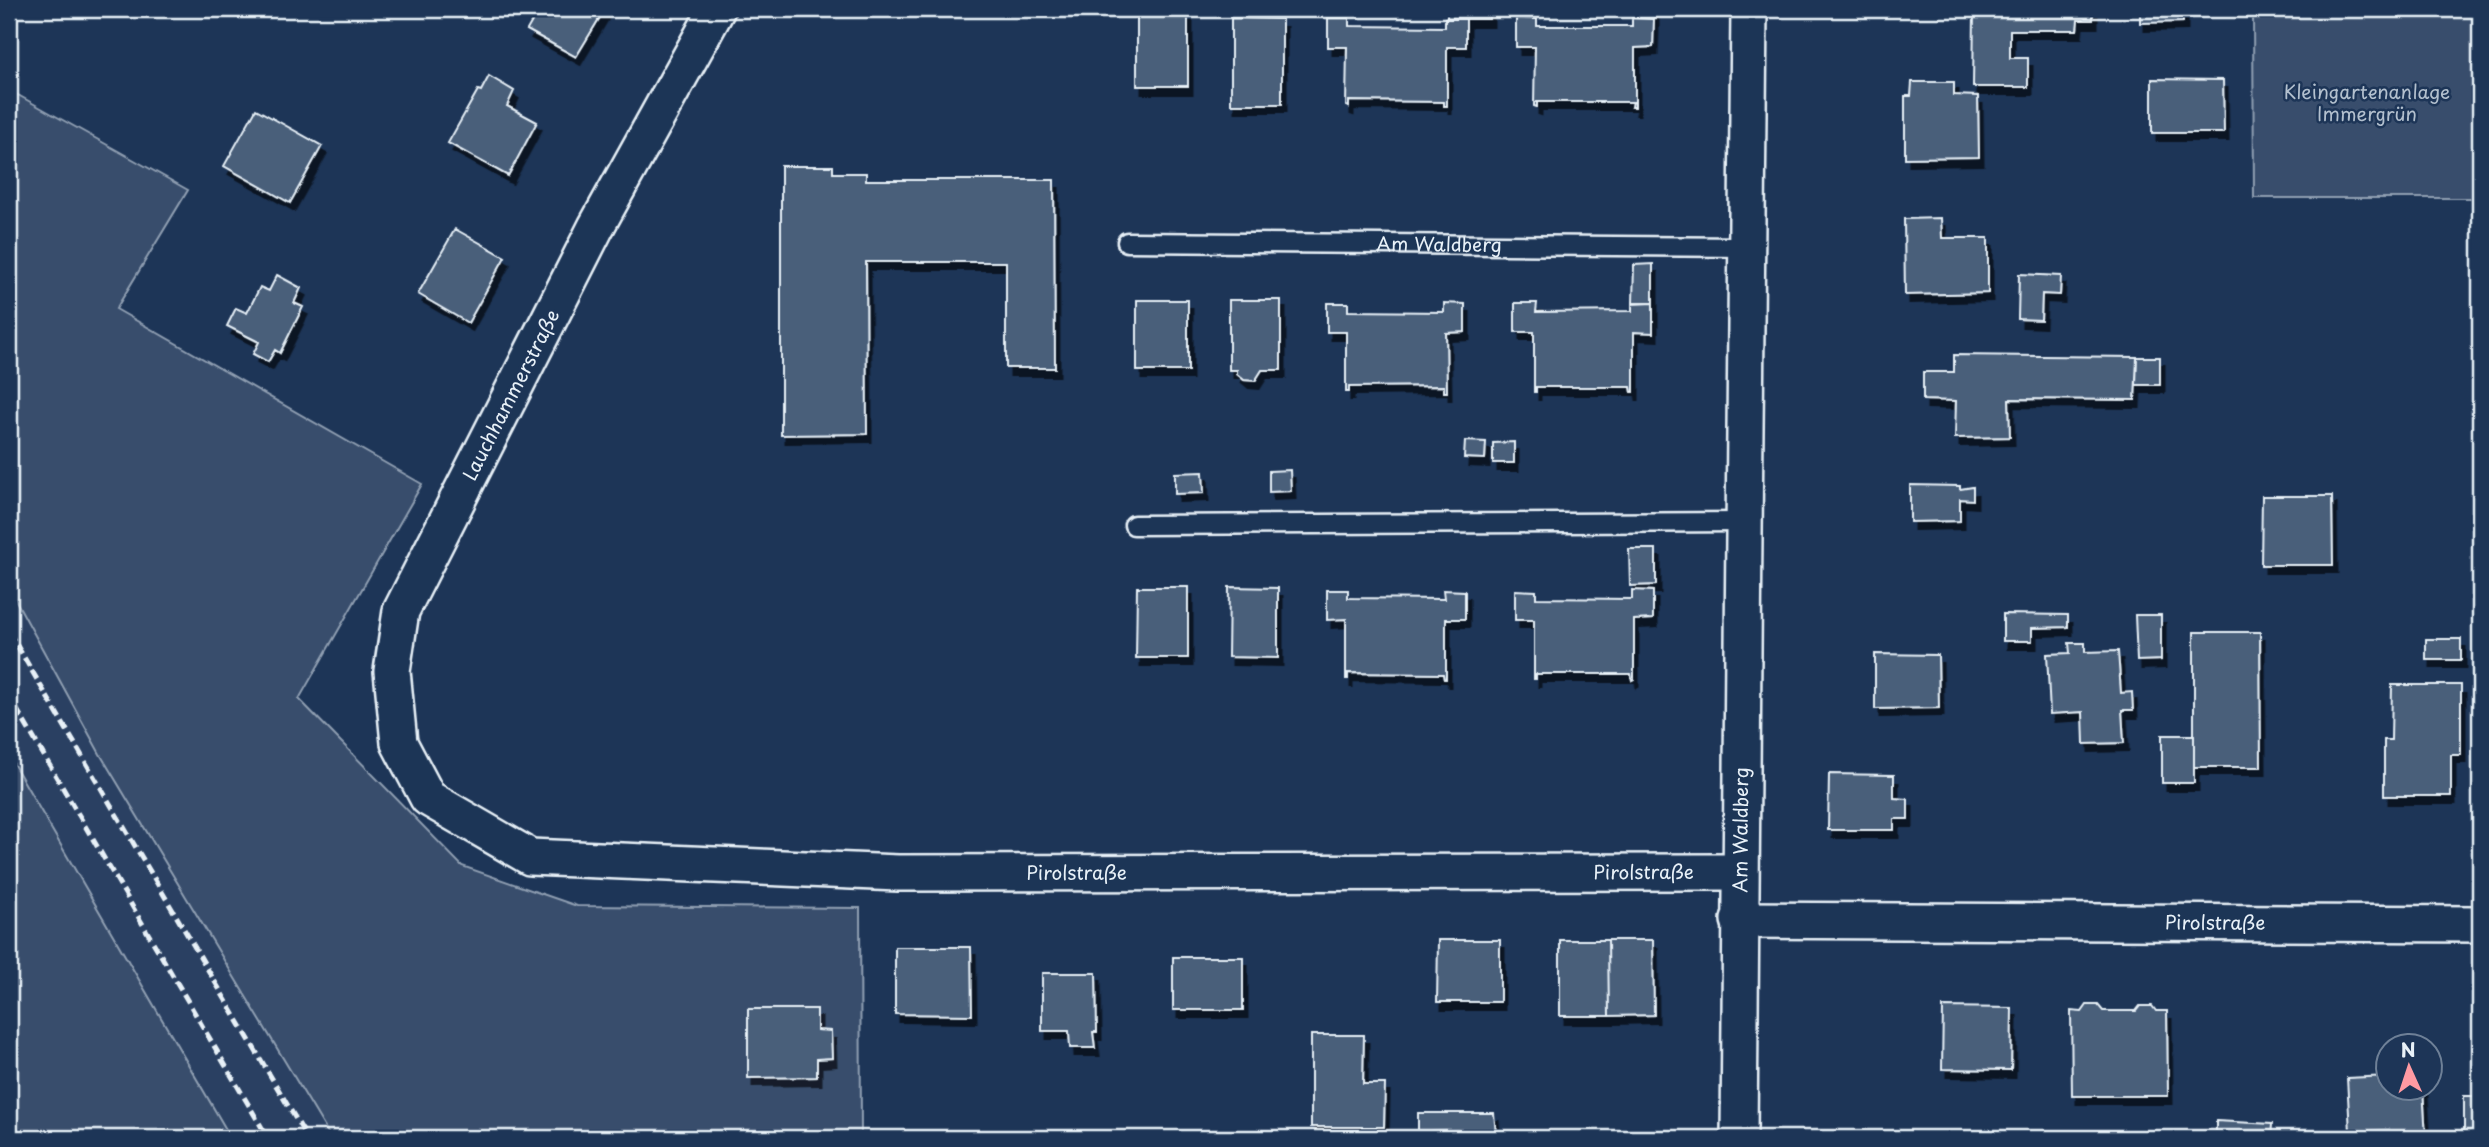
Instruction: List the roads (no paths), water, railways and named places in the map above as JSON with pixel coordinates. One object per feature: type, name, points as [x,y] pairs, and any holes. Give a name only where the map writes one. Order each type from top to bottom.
[{"type":"street","name":"Lauchhammerstraße","points":[[429,798],[399,743],[392,671],[401,611],[596,227],[717,9]]},
{"type":"street","name":"Am Waldberg","points":[[1739,1138],[1749,9]]},
{"type":"street","name":"Pirolstraße","points":[[429,798],[530,857],[898,873],[1740,872]]},
{"type":"street","name":"Pirolstraße","points":[[1739,920],[2480,925]]},
{"type":"lane","name":"Am Waldberg","points":[[1127,242],[1748,247]]},
{"type":"lane","points":[[1134,525],[1746,522]]},
{"type":"railway","points":[[9,632],[307,1138]]},
{"type":"railway","points":[[9,696],[268,1138]]},
{"type":"park label","name":"Kleingartenanlage Immergrün","points":[[2367,103]]}]
